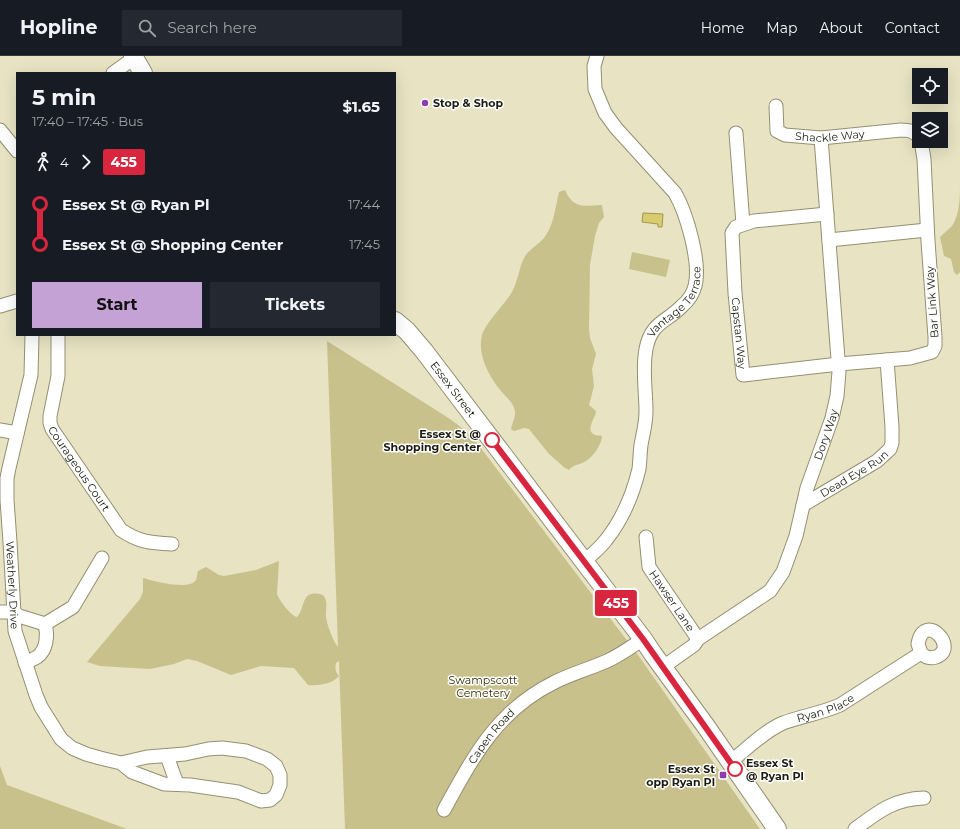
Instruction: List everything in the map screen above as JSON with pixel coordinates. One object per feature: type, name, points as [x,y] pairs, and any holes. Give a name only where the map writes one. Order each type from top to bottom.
[{"type":"main road","name":"Essex Street","points":[[396,322],[408,331],[424,351],[643,639],[777,829]]},
{"type":"street","name":"Vantage Terrace","points":[[585,562],[606,540],[619,520],[628,503],[636,482],[646,414],[645,358],[649,339],[658,325],[690,298],[696,277],[696,267],[690,232],[681,203],[675,193],[616,128],[605,113],[595,90],[594,66],[597,56]]},
{"type":"street","points":[[115,72],[136,62]]},
{"type":"street","name":"Shackle Way","points":[[776,106],[777,131],[785,135],[821,138],[901,130],[912,133]]},
{"type":"street","points":[[0,130],[16,150]]},
{"type":"street","points":[[736,133],[743,224],[754,221],[827,214]]},
{"type":"street","name":"Dory Way","points":[[663,667],[694,645],[698,639],[770,591],[777,582],[783,572],[796,536],[807,488],[832,418],[837,396],[839,364],[821,138]]},
{"type":"street","name":"Bar Link Way","points":[[839,364],[918,356],[932,352],[935,346],[922,148]]},
{"type":"street","name":"Capstan Way","points":[[743,224],[736,227],[732,233],[735,293],[743,375],[839,364]]},
{"type":"street","points":[[829,240],[927,230]]},
{"type":"street","points":[[0,306],[16,301]]},
{"type":"street","name":"Weatherly Drive","points":[[32,336],[31,375],[7,478],[6,500],[11,550],[14,631],[24,663],[41,707],[62,739],[72,748],[86,754],[121,762],[147,757],[185,754],[208,749],[233,748],[257,754],[276,766],[280,775],[280,785],[276,795],[270,800],[261,801],[238,792],[190,784],[164,784],[132,772],[121,762]]},
{"type":"street","name":"Courageous Court","points":[[58,336],[58,376],[50,416],[52,429],[121,530],[132,538],[140,541],[172,544]]},
{"type":"street","name":"Dead Eye Run","points":[[803,505],[877,461],[890,448],[892,442],[892,427],[888,360]]},
{"type":"street","points":[[0,430],[17,434]]},
{"type":"street","name":"Hawser Lane","points":[[646,537],[649,567],[698,639]]},
{"type":"street","points":[[0,612],[14,612],[19,616],[45,624],[73,607],[102,558]]},
{"type":"street","points":[[24,663],[36,658],[42,652],[47,632],[45,624]]},
{"type":"street","name":"Capen Road","points":[[444,810],[480,747],[496,726],[515,709],[537,692],[553,683],[608,661],[623,653],[643,639]]},
{"type":"street","name":"Ryan Place","points":[[730,762],[773,728],[789,721],[840,705],[921,653]]},
{"type":"street","points":[[167,756],[177,784]]},
{"type":"street","points":[[855,829],[883,809],[897,802],[912,798],[924,798]]},
{"type":"green space","points":[[565,190],[568,196],[575,203],[584,206],[602,205],[604,217],[599,223],[595,236],[590,265],[589,329],[590,338],[596,354],[592,369],[594,386],[589,405],[596,411],[596,414],[590,427],[592,433],[602,436],[602,439],[597,450],[591,457],[569,470],[549,454],[529,429],[524,428],[514,431],[511,429],[515,416],[514,408],[488,372],[481,350],[482,335],[487,324],[512,292],[524,258],[528,252],[544,238],[550,228],[559,192]]},
{"type":"green space","points":[[960,193],[960,272],[957,275],[954,272],[951,259],[944,256],[940,237],[952,226],[955,221]]},
{"type":"green space","points":[[632,252],[670,260],[666,277],[629,269]]},
{"type":"green space","name":"Swampscott Cemetery","points":[[327,341],[450,419],[471,435],[638,655],[760,829],[345,829],[339,661],[336,663],[335,668],[339,676],[333,681],[320,685],[308,685],[294,668],[261,666],[231,675],[197,661],[187,659],[174,664],[150,669],[100,666],[87,662],[140,599],[143,592],[143,578],[171,584],[186,585],[196,580],[198,571],[206,567],[219,575],[224,576],[256,570],[279,561],[278,597],[289,611],[297,617],[305,600],[310,594],[323,595],[326,603],[326,617],[328,624],[332,637],[338,647]]},
{"type":"green space","points":[[0,766],[7,785],[127,829],[0,829]]},
{"type":"shaded area","points":[[643,213],[663,214],[662,227],[658,227],[658,224],[642,222]]},
{"type":"bus line","name":"455","points":[[492,440],[643,639],[706,725],[735,769]]},
{"type":"place","name":"Stop & Shop","points":[[425,103]]},
{"type":"place","name":"Essex St @ Shopping Center","points":[[492,440]]},
{"type":"place","name":"Essex St @ Ryan Pl","points":[[735,769]]},
{"type":"place","name":"Essex St opp Ryan Pl","points":[[723,775]]}]
